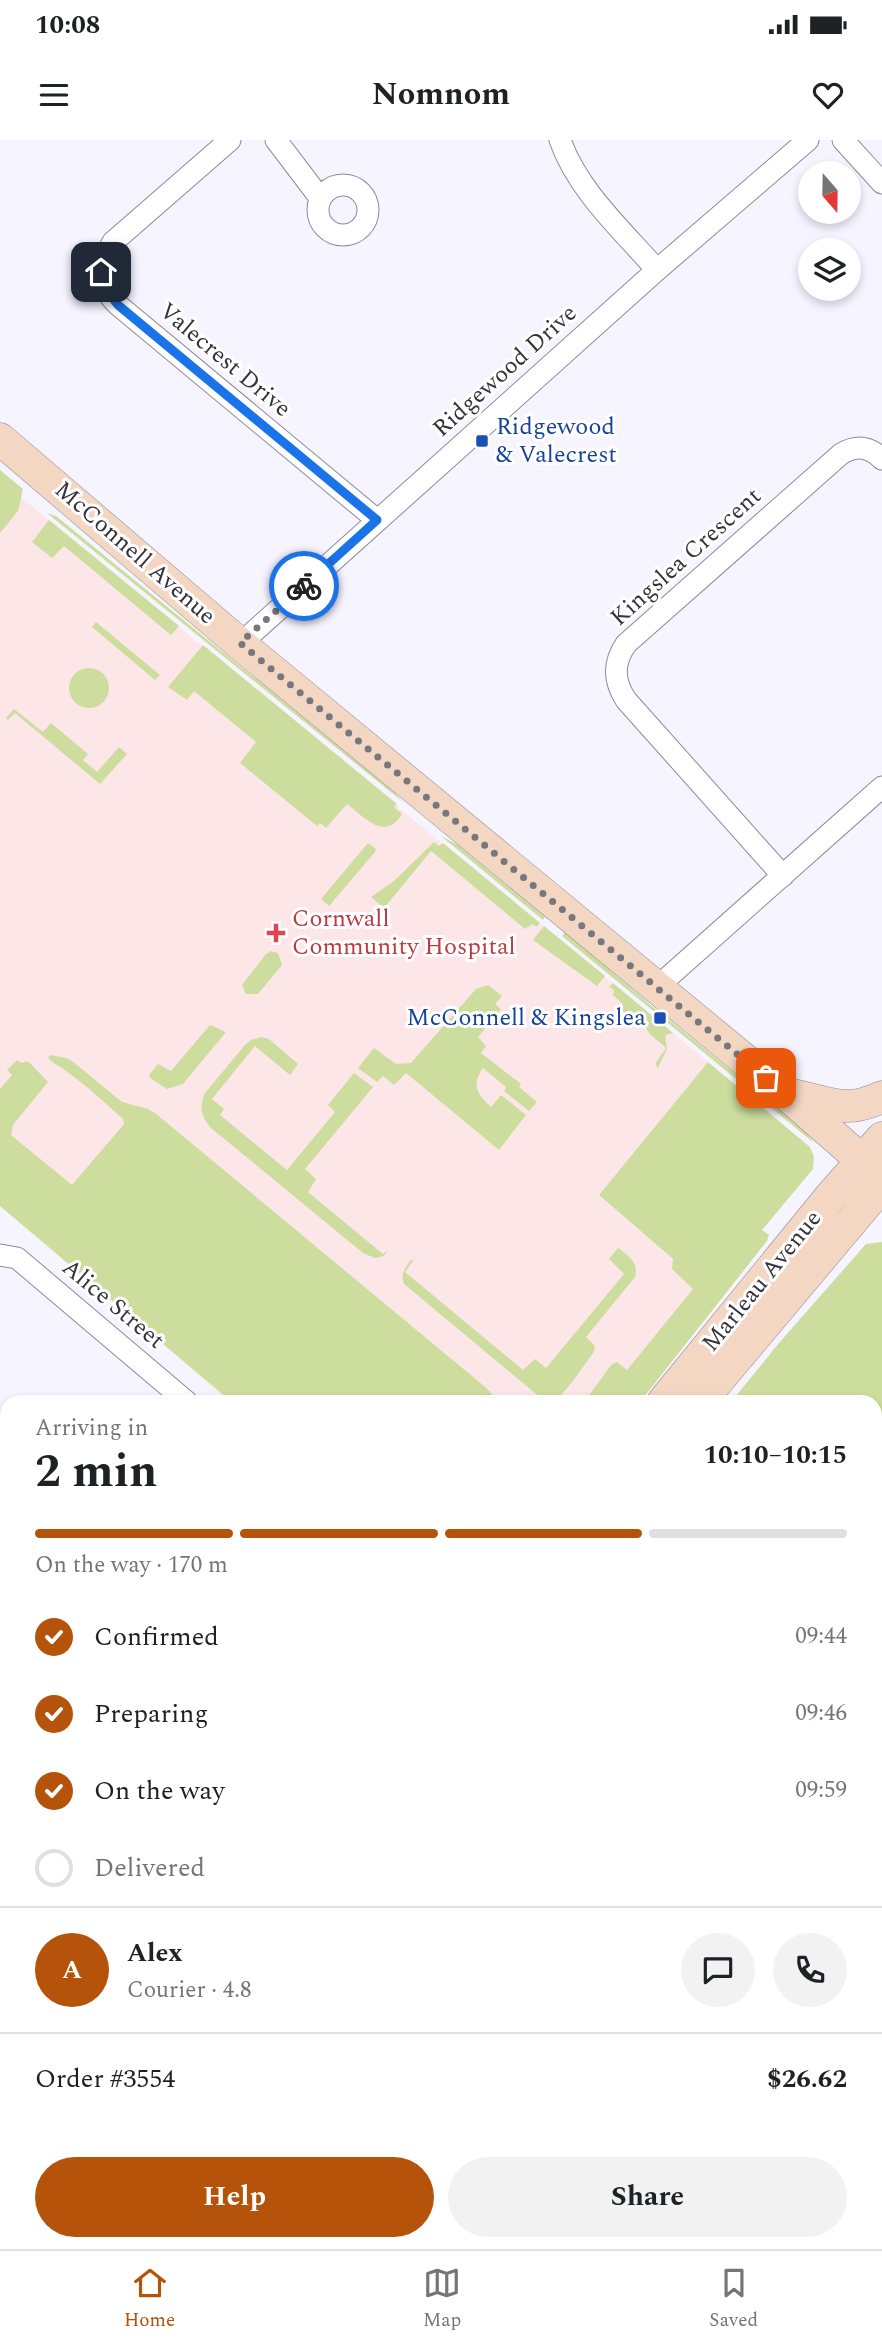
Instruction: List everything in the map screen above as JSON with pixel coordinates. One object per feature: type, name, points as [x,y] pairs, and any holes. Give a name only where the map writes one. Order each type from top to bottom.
[{"type":"main road","name":"McConnell Avenue","points":[[0,439],[240,643],[785,1093],[875,1174]]},
{"type":"main road","points":[[785,1093],[841,1107],[856,1107],[882,1097]]},
{"type":"main road","points":[[875,1174],[882,1138]]},
{"type":"main road","name":"Marleau Avenue","points":[[670,1395],[875,1174]]},
{"type":"main road","name":"Marleau Avenue","points":[[705,1395],[875,1174]]},
{"type":"street","name":"Valecrest Drive","points":[[230,140],[113,242],[102,263],[105,289],[118,305],[377,520]]},
{"type":"street","points":[[276,140],[320,198]]},
{"type":"street","points":[[560,140],[589,193],[657,270]]},
{"type":"street","name":"Ridgewood Drive","points":[[240,643],[657,270],[808,140]]},
{"type":"street","points":[[843,140],[882,183]]},
{"type":"street","name":"Kingslea Crescent","points":[[783,876],[626,700],[618,687],[615,674],[619,654],[626,643],[841,454],[851,448],[866,448],[882,459]]},
{"type":"street","points":[[656,988],[882,787]]},
{"type":"street","name":"Alice Street","points":[[0,1255],[17,1258],[179,1395]]},
{"type":"shaded area","name":"Cornwall Community Hospital","points":[[0,480],[708,1062],[599,1195],[710,1292],[631,1395],[222,1395],[0,1206]]},
{"type":"green space","points":[[0,470],[23,489],[18,511],[0,533]]},
{"type":"green space","points":[[47,513],[56,516],[393,791],[403,802]]},
{"type":"green space","points":[[49,520],[179,626],[171,635],[64,546],[52,558],[32,542]]},
{"type":"green space","points":[[96,622],[160,675],[155,680],[92,627]]},
{"type":"green space","points":[[203,645],[397,804],[394,807],[402,814],[395,822],[382,827],[374,824],[347,804],[326,828],[320,823],[317,826],[240,763],[256,742],[194,691],[187,700],[168,687]]},
{"type":"green space","points":[[89,668],[97,669],[103,674],[108,680],[108,696],[103,702],[97,707],[89,708],[81,707],[75,702],[70,696],[69,688],[70,680],[75,674],[81,669]]},
{"type":"green space","points":[[14,709],[43,732],[51,723],[88,754],[83,760],[97,772],[119,747],[127,754],[100,784],[15,713],[8,720],[6,718]]},
{"type":"green space","points":[[441,836],[458,845],[545,917],[543,920]]},
{"type":"green space","points":[[434,842],[439,846],[443,843],[540,923],[536,927],[533,924],[525,929],[431,851],[384,908],[371,897],[394,881]]},
{"type":"green space","points":[[368,843],[376,849],[375,852],[329,906],[321,899]]},
{"type":"green space","points":[[544,926],[605,976],[597,986],[533,940]]},
{"type":"green space","points":[[565,932],[803,1129],[814,1143],[562,936]]},
{"type":"green space","points":[[271,951],[278,953],[282,965],[258,994],[246,994],[242,985]]},
{"type":"green space","points":[[613,983],[673,1033],[665,1035],[667,1049],[658,1068],[655,1064],[666,1048],[651,1035],[642,1020],[630,1017],[620,1009],[622,1003],[609,987]]},
{"type":"green space","points":[[488,985],[502,996],[495,1004],[501,1009],[478,1037],[486,1046],[481,1053],[521,1084],[519,1087],[537,1102],[529,1111],[504,1091],[506,1087],[483,1068],[477,1079],[477,1089],[486,1102],[491,1107],[501,1095],[526,1115],[499,1150],[406,1073],[394,1085],[383,1076],[377,1082],[358,1068],[374,1048],[396,1064],[411,1063],[476,989]]},
{"type":"green space","points":[[210,1025],[226,1032],[183,1084],[167,1089],[150,1078],[149,1075],[158,1064],[171,1071]]},
{"type":"green space","points":[[261,1037],[269,1039],[298,1064],[290,1075],[255,1046],[212,1099],[224,1109],[220,1115],[287,1170],[335,1112],[328,1105],[354,1073],[373,1087],[305,1169],[316,1179],[308,1192],[383,1254],[388,1250],[384,1256],[375,1258],[363,1253],[211,1128],[205,1120],[202,1103],[205,1093],[245,1045]]},
{"type":"green space","points":[[50,1055],[72,1061],[122,1102],[155,1113],[493,1395],[224,1395],[0,1206],[0,1089],[12,1075],[7,1070],[17,1060],[22,1063],[29,1062],[48,1082],[13,1125],[11,1135],[72,1185],[124,1124],[123,1119],[95,1094],[48,1058]]},
{"type":"green space","points":[[708,1062],[810,1147],[814,1157],[813,1169],[762,1230],[769,1235],[767,1241],[646,1395],[589,1395],[612,1364],[617,1362],[627,1370],[693,1289],[672,1269],[673,1259],[599,1195]]},
{"type":"green space","points":[[882,1242],[882,1395],[737,1395],[779,1343],[866,1244]]},
{"type":"green space","points":[[618,1248],[634,1263],[635,1277],[586,1337],[595,1346],[594,1352],[560,1395],[535,1393],[404,1284],[403,1280],[404,1271],[412,1259],[405,1272],[523,1370],[535,1359],[546,1368],[624,1274],[609,1259]]},
{"type":"way so far","points":[[304,586],[240,643],[766,1078]]},
{"type":"place","name":"Ridgewood & Valecrest","points":[[482,441]]},
{"type":"place","name":"Cornwall Community Hospital","points":[[276,933]]},
{"type":"place","name":"McConnell & Kingslea","points":[[660,1018]]},
{"type":"route","points":[[101,272],[105,289],[112,300],[377,520],[304,586]]}]
